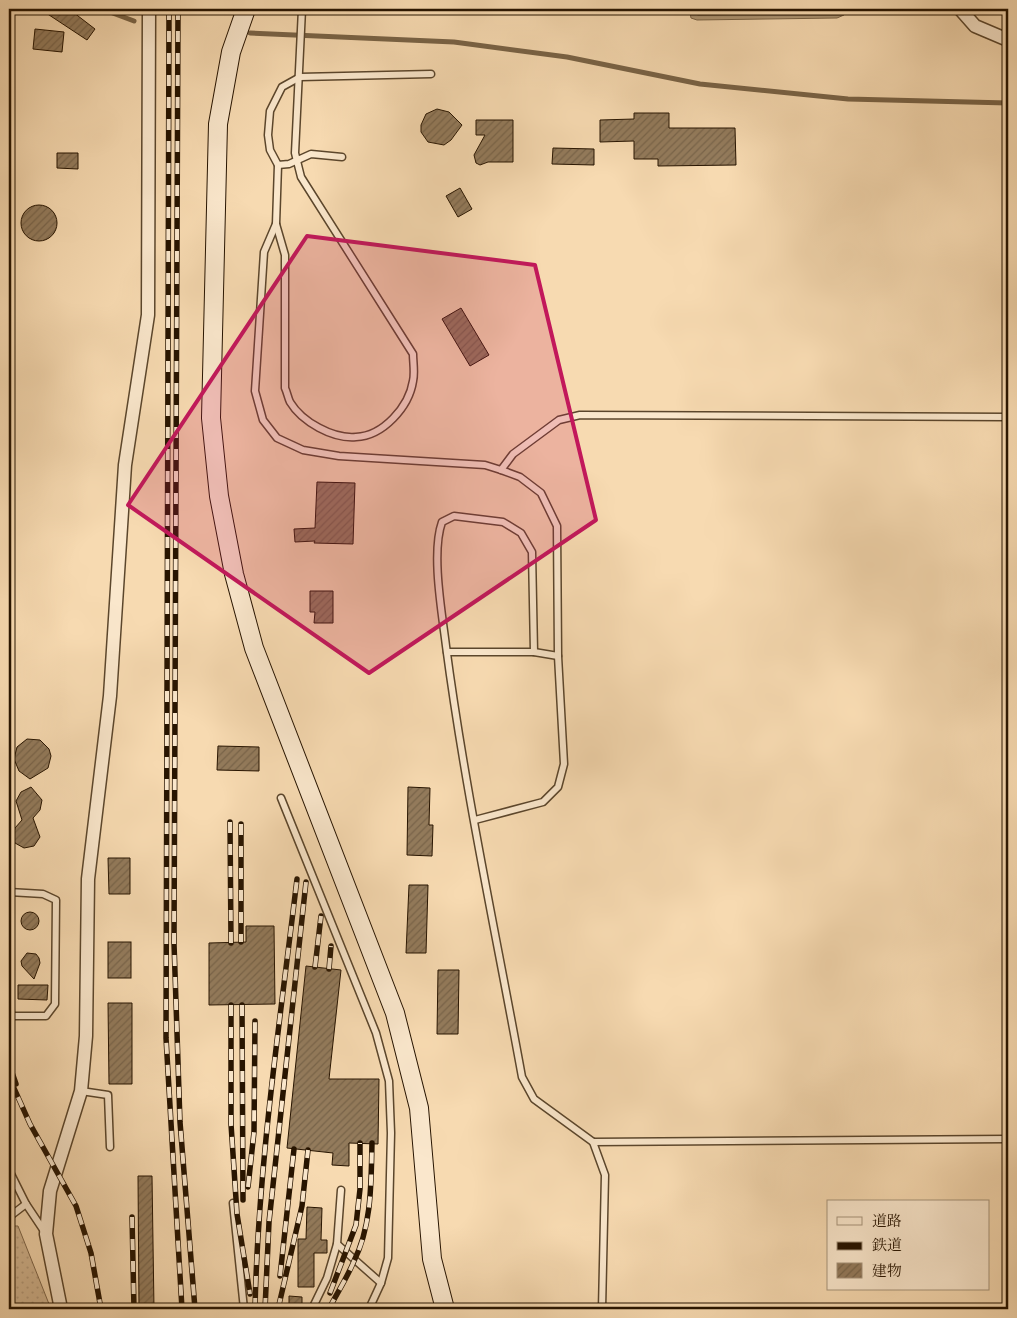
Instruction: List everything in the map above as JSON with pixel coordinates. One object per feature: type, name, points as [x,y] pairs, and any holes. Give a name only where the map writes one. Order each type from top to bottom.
[{"type":"street","points":[[61,1309],[46,1234],[50,1191],[81,1091],[86,1036],[88,879],[110,696],[125,465],[148,314],[149,9]]},
{"type":"street","points":[[246,9],[231,52],[218,124],[211,418],[219,496],[234,574],[254,648],[394,1013],[419,1108],[432,1258],[445,1309]]},
{"type":"street","points":[[960,9],[975,26],[1008,40]]},
{"type":"lane","points":[[302,9],[301,59],[300,77],[296,161],[302,177],[413,354],[413,381],[404,404],[390,422],[375,432],[356,437],[324,430],[310,423],[290,402],[285,388],[285,255],[276,224],[278,165],[270,150],[268,134],[270,111],[282,87],[300,77],[431,74]]},
{"type":"lane","points":[[278,165],[296,161],[311,154],[342,157]]},
{"type":"lane","points":[[276,224],[264,252],[255,391],[263,420],[276,438],[303,450],[338,456],[485,464],[520,477],[541,493],[557,526],[558,656],[564,764],[558,787],[543,802],[475,820]]},
{"type":"lane","points":[[501,470],[513,454],[559,420],[580,416],[1008,417]]},
{"type":"lane","points":[[534,652],[532,552],[521,533],[503,522],[454,516],[442,522],[438,534],[440,601],[447,652],[475,820],[522,1077],[534,1099],[593,1142],[604,1175],[602,1309]]},
{"type":"lane","points":[[447,652],[534,652],[558,656]]},
{"type":"lane","points":[[281,798],[376,1033],[389,1081],[391,1133],[388,1258],[381,1282],[369,1309]]},
{"type":"lane","points":[[9,892],[43,894],[56,900],[55,1004],[46,1016],[11,1016]]},
{"type":"lane","points":[[9,988],[11,1016],[9,1024]]},
{"type":"lane","points":[[81,1091],[108,1095],[110,1147]]},
{"type":"lane","points":[[593,1142],[1008,1139]]},
{"type":"lane","points":[[9,1170],[26,1204],[46,1234]]},
{"type":"lane","points":[[312,1309],[327,1278],[337,1244],[341,1190]]},
{"type":"lane","points":[[232,1203],[244,1309]]},
{"type":"lane","points":[[9,1218],[26,1204]]},
{"type":"lane","points":[[337,1244],[381,1282]]},
{"type":"highlighted area","points":[[307,236],[535,265],[596,520],[369,673],[128,505]]},
{"type":"shaded area","points":[[9,1226],[18,1226],[51,1309],[9,1309]]},
{"type":"water","points":[[689,9],[845,9],[844,15],[837,18],[697,20],[691,18]]},
{"type":"building","points":[[40,9],[69,9],[95,29],[87,40]]},
{"type":"building","points":[[35,29],[64,32],[62,52],[33,49]]},
{"type":"building","points":[[437,109],[449,112],[462,125],[451,140],[444,145],[428,142],[421,132],[421,125],[426,114]]},
{"type":"building","points":[[634,113],[669,113],[669,128],[735,128],[736,165],[658,166],[658,159],[634,159],[634,141],[600,142],[600,120],[634,119]]},
{"type":"building","points":[[476,120],[513,120],[513,162],[488,162],[480,165],[476,163],[474,155],[485,135],[476,135]]},
{"type":"building","points":[[553,148],[594,149],[594,165],[552,164]]},
{"type":"building","points":[[57,153],[78,153],[78,169],[57,168]]},
{"type":"building","points":[[460,188],[472,209],[458,217],[446,196]]},
{"type":"building","points":[[39,205],[46,206],[52,210],[56,216],[56,230],[52,236],[46,240],[39,241],[32,240],[26,236],[22,230],[21,223],[22,216],[26,210],[32,206]]},
{"type":"building","points":[[461,308],[489,355],[470,366],[442,319]]},
{"type":"building","points":[[317,482],[355,483],[353,544],[314,543],[315,541],[295,542],[294,529],[315,528]]},
{"type":"building","points":[[310,591],[333,591],[333,623],[314,623],[315,612],[310,612]]},
{"type":"building","points":[[27,739],[40,740],[49,749],[51,756],[48,768],[30,779],[19,771],[14,759],[17,747]]},
{"type":"building","points":[[218,746],[259,747],[259,771],[217,770]]},
{"type":"building","points":[[31,787],[42,800],[40,810],[33,818],[40,837],[34,846],[24,848],[15,843],[13,838],[15,828],[22,820],[16,801],[21,792]]},
{"type":"building","points":[[408,787],[430,788],[429,825],[433,825],[432,856],[407,855]]},
{"type":"building","points":[[108,858],[130,858],[130,894],[109,894]]},
{"type":"building","points":[[409,885],[428,885],[426,953],[406,953]]},
{"type":"building","points":[[26,912],[34,912],[39,917],[37,928],[26,930],[21,925],[21,917]]},
{"type":"building","points":[[246,926],[274,926],[275,1004],[209,1005],[209,943],[246,942]]},
{"type":"building","points":[[108,942],[131,942],[131,978],[108,978]]},
{"type":"building","points":[[27,953],[36,954],[39,958],[40,963],[34,979],[22,966],[21,961]]},
{"type":"building","points":[[306,966],[341,970],[329,1079],[379,1079],[378,1144],[349,1143],[349,1166],[332,1165],[333,1153],[287,1148]]},
{"type":"building","points":[[438,970],[459,970],[458,1034],[437,1034]]},
{"type":"building","points":[[18,985],[48,985],[47,1000],[18,999]]},
{"type":"building","points":[[108,1003],[132,1003],[132,1084],[109,1084]]},
{"type":"building","points":[[138,1176],[152,1176],[154,1309],[139,1309]]},
{"type":"building","points":[[307,1207],[322,1208],[321,1240],[327,1240],[327,1253],[314,1253],[314,1287],[298,1287],[298,1239],[306,1239]]},
{"type":"building","points":[[289,1296],[302,1297],[302,1309],[289,1309]]},
{"type":"waterway","points":[[102,9],[134,21]]},
{"type":"waterway","points":[[250,33],[454,42],[567,57],[700,84],[848,99],[1008,103]]},
{"type":"railway","points":[[169,9],[166,1038],[182,1309]]},
{"type":"railway","points":[[178,9],[174,943],[180,1122],[195,1309]]},
{"type":"railway","points":[[230,822],[231,943]]},
{"type":"railway","points":[[241,824],[241,942]]},
{"type":"railway","points":[[255,1309],[260,1201],[265,1147],[297,879]]},
{"type":"railway","points":[[265,1309],[269,1222],[306,882]]},
{"type":"railway","points":[[315,967],[321,916]]},
{"type":"railway","points":[[329,969],[331,946]]},
{"type":"railway","points":[[231,1005],[231,1124],[237,1214],[250,1294]]},
{"type":"railway","points":[[242,1005],[243,1200]]},
{"type":"railway","points":[[248,1187],[254,1132],[255,1021]]},
{"type":"railway","points":[[9,1064],[16,1084]]},
{"type":"railway","points":[[9,1077],[30,1124],[76,1206],[91,1253],[101,1309]]},
{"type":"railway","points":[[330,1293],[356,1225],[360,1189],[360,1143]]},
{"type":"railway","points":[[329,1309],[351,1267],[364,1233],[369,1204],[372,1143]]},
{"type":"railway","points":[[280,1276],[294,1149]]},
{"type":"railway","points":[[278,1309],[302,1206],[308,1150]]},
{"type":"railway","points":[[132,1217],[134,1309]]}]
